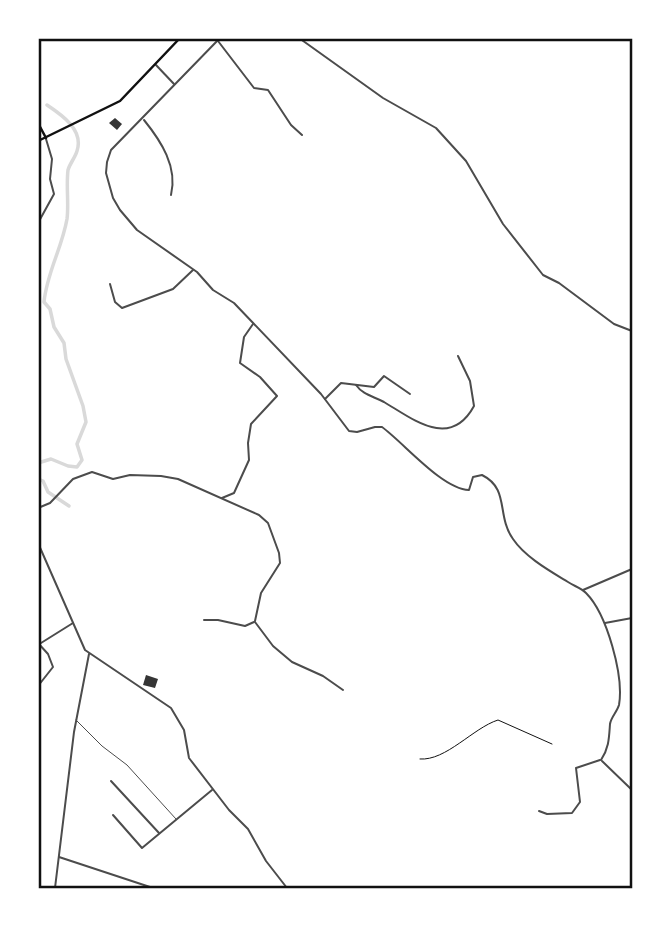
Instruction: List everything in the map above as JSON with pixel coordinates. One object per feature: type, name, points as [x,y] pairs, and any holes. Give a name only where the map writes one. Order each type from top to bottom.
[{"type":"main road","points":[[38,141],[125,98],[180,38]]},
{"type":"main road","points":[[38,123],[46,138]]},
{"type":"street","points":[[299,38],[373,91],[436,128],[466,161],[503,224],[543,275],[559,283],[614,324],[632,331]]},
{"type":"street","points":[[302,135],[289,123],[271,93],[266,89],[254,88],[219,39],[114,146],[106,173],[120,211],[141,235],[194,270],[213,290],[234,303],[325,399],[349,430],[357,432],[382,427],[432,472],[465,491],[470,489],[473,477],[482,474],[500,491],[504,521],[518,546],[562,579],[583,590],[604,623],[612,647],[619,704],[610,724],[610,742],[601,760]]},
{"type":"street","points":[[156,65],[175,84]]},
{"type":"street","points":[[143,119],[162,142],[165,150],[174,184],[171,195]]},
{"type":"street","points":[[38,223],[54,194],[50,179],[52,159],[46,138]]},
{"type":"street","points":[[110,284],[115,302],[122,307],[173,289],[194,270]]},
{"type":"street","points":[[221,498],[234,493],[248,464],[251,424],[278,396],[260,377],[240,363],[244,337],[254,324]]},
{"type":"street","points":[[356,386],[364,394],[383,402],[412,421],[440,428],[453,426],[465,419],[474,406],[470,381],[458,356]]},
{"type":"street","points":[[325,399],[341,383],[373,387],[384,376],[410,394]]},
{"type":"street","points":[[38,509],[50,503],[73,479],[92,472],[113,479],[131,475],[178,479],[264,518],[280,563],[261,593],[255,621],[273,646],[292,662],[323,676],[343,691]]},
{"type":"street","points":[[38,543],[89,654],[172,708],[184,730],[189,758],[248,830],[266,861],[287,888]]},
{"type":"street","points":[[583,590],[632,569]]},
{"type":"street","points":[[604,623],[632,618]]},
{"type":"street","points":[[204,620],[245,626],[255,621]]},
{"type":"street","points":[[38,687],[53,667],[48,654],[39,643],[73,623]]},
{"type":"street","points":[[55,888],[76,720],[89,654]]},
{"type":"street","points":[[601,760],[632,790]]},
{"type":"street","points":[[539,811],[547,814],[572,813],[580,803],[576,768],[601,760]]},
{"type":"street","points":[[111,781],[159,834]]},
{"type":"street","points":[[113,815],[142,848],[213,789]]},
{"type":"street","points":[[58,857],[153,888]]},
{"type":"lane","points":[[76,720],[102,746],[127,765],[176,819]]},
{"type":"path","points":[[420,760],[428,760],[444,752],[498,720],[552,744]]},
{"type":"building","points":[[115,118],[122,124],[117,130],[109,123]]},
{"type":"building","points":[[146,675],[158,679],[155,688],[143,685]]},
{"type":"waterway","points":[[38,463],[51,459],[77,467],[82,460],[77,444],[86,422],[66,359],[64,343],[54,327],[50,309],[44,302],[48,280],[65,230],[68,213],[68,170],[78,143],[75,130],[47,105]]},
{"type":"waterway","points":[[38,479],[43,481],[48,492],[69,506]]}]
